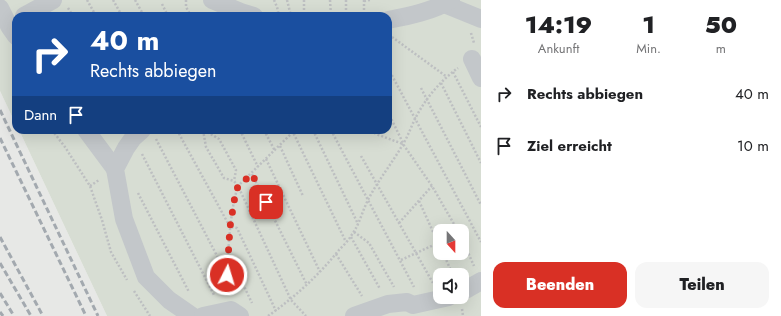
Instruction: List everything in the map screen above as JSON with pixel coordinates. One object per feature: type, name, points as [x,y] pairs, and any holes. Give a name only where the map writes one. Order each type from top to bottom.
[{"type":"lane","points":[[31,12],[52,0]]},
{"type":"lane","points":[[212,0],[241,12]]},
{"type":"lane","points":[[392,19],[409,16],[448,2],[481,19]]},
{"type":"lane","points":[[0,8],[12,25]]},
{"type":"lane","points":[[472,59],[481,78]]},
{"type":"lane","points":[[89,134],[115,169],[124,219],[146,277],[169,300],[192,316]]},
{"type":"lane","points":[[115,169],[126,148],[143,135]]},
{"type":"lane","points":[[469,288],[481,281]]},
{"type":"lane","points":[[354,316],[396,303],[413,305],[433,297]]},
{"type":"lane","points":[[203,316],[239,308]]},
{"type":"path","points":[[87,0],[94,12]]},
{"type":"path","points":[[113,0],[120,12]]},
{"type":"path","points":[[135,0],[142,12]]},
{"type":"path","points":[[186,0],[186,7],[189,12]]},
{"type":"path","points":[[274,0],[278,12]]},
{"type":"path","points":[[287,0],[290,12]]},
{"type":"path","points":[[304,0],[304,12]]},
{"type":"path","points":[[330,0],[331,12]]},
{"type":"path","points":[[346,0],[346,12]]},
{"type":"path","points":[[364,12],[364,0],[370,0]]},
{"type":"path","points":[[162,4],[166,12]]},
{"type":"path","points":[[392,38],[447,77]]},
{"type":"path","points":[[268,316],[273,315],[276,310],[291,300],[307,285],[351,237],[368,199],[403,144],[415,118],[427,100],[452,72],[472,59]]},
{"type":"path","points":[[452,72],[481,127]]},
{"type":"path","points":[[392,75],[481,242]]},
{"type":"path","points":[[441,83],[481,163]]},
{"type":"path","points":[[421,88],[481,205]]},
{"type":"path","points":[[392,121],[403,144],[432,186],[454,224]]},
{"type":"path","points":[[55,134],[90,186],[111,252],[129,283]]},
{"type":"path","points":[[179,134],[230,227]]},
{"type":"path","points":[[204,134],[206,148],[224,178],[234,180],[238,186],[291,300],[306,316]]},
{"type":"path","points":[[211,134],[219,139],[236,170],[234,180]]},
{"type":"path","points":[[242,134],[258,168]]},
{"type":"path","points":[[266,134],[275,151]]},
{"type":"path","points":[[239,308],[226,283],[230,227],[235,196],[238,186],[252,174],[290,134]]},
{"type":"path","points":[[294,134],[346,242]]},
{"type":"path","points":[[315,134],[358,224]]},
{"type":"path","points":[[333,134],[414,286]]},
{"type":"path","points":[[376,134],[403,144]]},
{"type":"path","points":[[143,135],[227,275]]},
{"type":"path","points":[[143,135],[214,295],[239,308]]},
{"type":"path","points":[[280,146],[303,196]]},
{"type":"path","points":[[361,156],[416,253],[433,278]]},
{"type":"path","points":[[266,160],[320,272]]},
{"type":"path","points":[[252,174],[307,285]]},
{"type":"path","points":[[135,186],[191,296]]},
{"type":"path","points":[[399,223],[432,186]]},
{"type":"path","points":[[419,201],[433,232]]},
{"type":"path","points":[[230,227],[237,228],[276,310]]},
{"type":"path","points":[[354,232],[369,243],[396,303]]},
{"type":"path","points":[[351,237],[396,303]]},
{"type":"path","points":[[400,260],[433,245]]},
{"type":"path","points":[[228,253],[239,308]]},
{"type":"path","points":[[336,254],[372,311]]},
{"type":"path","points":[[469,254],[481,281]]},
{"type":"path","points":[[132,289],[150,316]]},
{"type":"shaded area","points":[[0,0],[481,0],[481,316],[107,316],[21,134],[392,134],[392,12],[12,12],[12,116],[0,91]]},
{"type":"shaded area","points":[[0,91],[12,116],[12,134],[21,134],[107,316],[0,316]]},
{"type":"railway","points":[[0,110],[98,316]]},
{"type":"railway","points":[[0,138],[86,316]]},
{"type":"railway","points":[[0,237],[43,316]]},
{"type":"railway","points":[[0,263],[31,316]]},
{"type":"railway","points":[[0,293],[14,316]]},
{"type":"railway","points":[[0,312],[3,316]]},
{"type":"route","points":[[227,275],[230,227],[238,186],[252,174],[266,202]]}]
